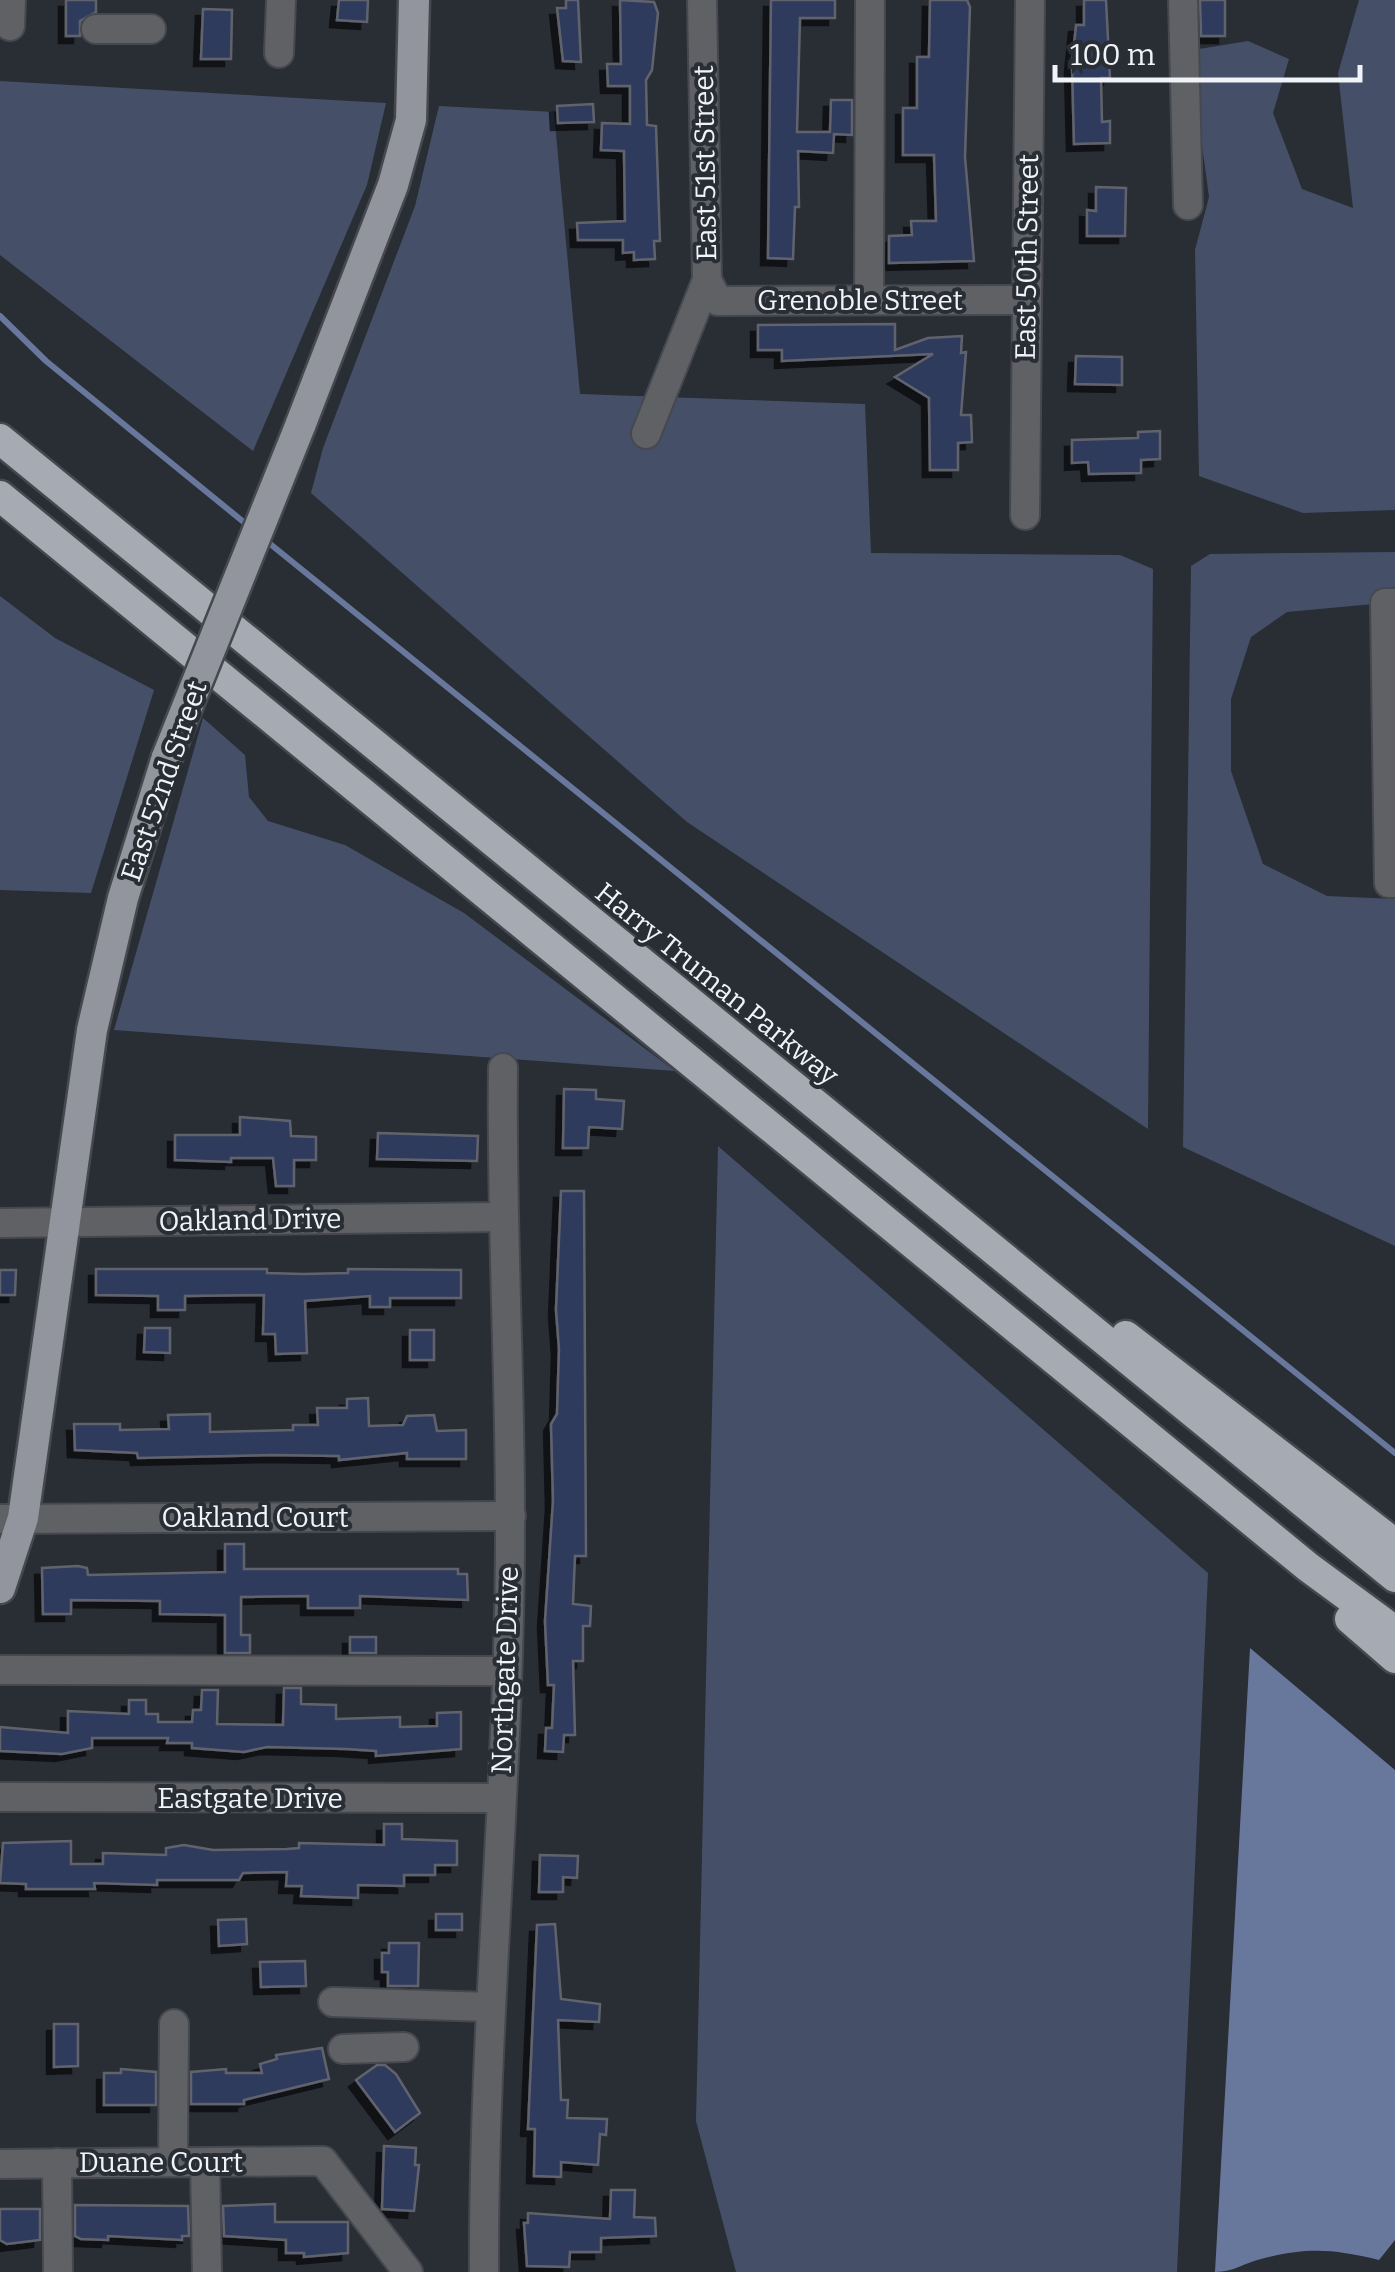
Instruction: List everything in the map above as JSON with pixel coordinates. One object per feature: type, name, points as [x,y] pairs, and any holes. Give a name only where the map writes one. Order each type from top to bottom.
[{"type":"highway","name":"Harry Truman Parkway","points":[[0,439],[1395,1577]]},
{"type":"highway","points":[[0,496],[1186,1467],[1395,1631]]},
{"type":"highway","points":[[609,937],[1395,1544]]},
{"type":"highway","points":[[1186,1467],[1395,1658]]},
{"type":"main road","name":"East 52nd Street","points":[[0,1588],[64,1222],[92,1030],[123,898],[167,758],[393,185],[411,120],[414,0]]},
{"type":"street","points":[[96,29],[151,32],[152,0]]},
{"type":"street","points":[[280,53],[282,0]]},
{"type":"street","name":"East 51st Street","points":[[646,434],[706,280],[702,0]]},
{"type":"street","points":[[869,300],[870,0]]},
{"type":"street","name":"East 50th Street","points":[[1024,514],[1030,0]]},
{"type":"street","points":[[1183,0],[1188,205]]},
{"type":"street","name":"Grenoble Street","points":[[706,280],[718,300],[1026,300]]},
{"type":"street","points":[[1395,603],[1385,602],[1389,883],[1395,883]]},
{"type":"street","name":"Northgate Drive","points":[[484,2272],[483,2113],[501,1798],[510,1516],[501,1217],[503,1068]]},
{"type":"street","name":"Oakland Drive","points":[[0,1222],[501,1217]]},
{"type":"street","name":"Oakland Court","points":[[12,1519],[510,1516]]},
{"type":"street","points":[[0,1670],[505,1671]]},
{"type":"street","name":"Eastgate Drive","points":[[0,1798],[501,1798]]},
{"type":"street","points":[[333,2002],[489,2007]]},
{"type":"street","points":[[174,2024],[174,2162]]},
{"type":"street","points":[[343,2049],[404,2048]]},
{"type":"street","name":"Duane Court","points":[[0,2164],[322,2161],[408,2272]]},
{"type":"street","points":[[205,2162],[206,2272]]},
{"type":"street","points":[[57,2163],[58,2272]]},
{"type":"shaded area","points":[[1359,0],[1395,0],[1395,510],[1303,513],[1199,476],[1195,250],[1209,197],[1197,109],[1199,49],[1248,41],[1289,59],[1273,113],[1302,189],[1353,208],[1338,73]]},
{"type":"shaded area","points":[[0,81],[386,103],[367,185],[253,451],[0,255]]},
{"type":"shaded area","points":[[439,106],[554,112],[580,394],[865,404],[871,553],[1120,555],[1153,569],[1148,1129],[687,822],[311,493],[323,448],[415,206]]},
{"type":"shaded area","points":[[1395,552],[1395,602],[1287,612],[1251,637],[1231,699],[1231,771],[1263,864],[1327,896],[1395,899],[1395,1246],[1183,1147],[1191,566],[1210,554]]},
{"type":"shaded area","points":[[0,596],[55,638],[154,690],[91,893],[0,890]]},
{"type":"shaded area","points":[[203,718],[245,755],[249,797],[268,821],[345,845],[464,913],[675,1071],[114,1030]]},
{"type":"shaded area","points":[[718,1146],[1208,1573],[1177,2272],[736,2272],[696,2121]]},
{"type":"shaded area","points":[[1250,1648],[1395,1770],[1395,2240],[1379,2260],[1306,2251],[1215,2272]]},
{"type":"building","points":[[66,0],[96,0],[96,12],[80,21],[80,36],[66,36]]},
{"type":"building","points":[[339,0],[368,0],[367,22],[337,20]]},
{"type":"building","points":[[566,0],[578,0],[581,62],[563,61],[557,8],[566,8]]},
{"type":"building","points":[[620,0],[654,2],[658,13],[652,70],[646,80],[647,125],[656,126],[660,241],[654,241],[655,259],[634,260],[634,252],[623,253],[623,240],[578,240],[577,223],[625,221],[624,151],[601,150],[602,123],[630,124],[630,86],[608,86],[607,64],[621,64]]},
{"type":"building","points":[[771,0],[835,0],[835,18],[800,18],[797,132],[830,132],[831,100],[852,100],[852,135],[834,134],[833,153],[798,151],[799,207],[795,207],[793,259],[768,258]]},
{"type":"building","points":[[930,0],[967,0],[970,7],[965,157],[974,261],[889,263],[889,236],[912,235],[911,221],[936,221],[934,155],[903,155],[903,108],[917,108],[917,57],[929,57]]},
{"type":"building","points":[[1084,0],[1106,0],[1110,78],[1101,78],[1102,122],[1110,121],[1110,143],[1074,144],[1072,65],[1076,25],[1084,25]]},
{"type":"building","points":[[1200,0],[1225,0],[1225,36],[1201,36]]},
{"type":"building","points":[[203,9],[232,10],[231,59],[201,59]]},
{"type":"building","points":[[593,104],[594,122],[558,123],[557,106]]},
{"type":"building","points":[[1096,187],[1126,188],[1125,236],[1087,236],[1087,210],[1096,211]]},
{"type":"building","points":[[895,324],[895,350],[928,338],[962,336],[961,353],[966,352],[961,415],[971,415],[972,442],[958,443],[958,470],[930,470],[929,398],[895,377],[933,354],[782,361],[782,350],[758,350],[758,325]]},
{"type":"building","points":[[1076,356],[1122,357],[1122,385],[1075,384]]},
{"type":"building","points":[[1160,431],[1160,459],[1141,460],[1141,473],[1089,474],[1088,462],[1072,463],[1072,440],[1138,438],[1138,432]]},
{"type":"building","points":[[564,1089],[596,1090],[596,1099],[624,1101],[622,1129],[589,1127],[588,1148],[563,1148]]},
{"type":"building","points":[[240,1117],[290,1121],[291,1136],[316,1137],[316,1160],[294,1160],[294,1186],[276,1186],[273,1158],[231,1158],[231,1162],[175,1160],[175,1135],[240,1135]]},
{"type":"building","points":[[378,1133],[478,1136],[477,1161],[377,1159]]},
{"type":"building","points":[[561,1191],[584,1191],[586,1556],[575,1556],[573,1604],[591,1606],[590,1626],[583,1626],[583,1661],[573,1661],[575,1735],[564,1735],[563,1752],[545,1751],[546,1728],[552,1728],[554,1685],[548,1685],[545,1621],[553,1501],[551,1424],[557,1414]]},
{"type":"building","points":[[96,1269],[267,1269],[267,1273],[303,1274],[348,1273],[348,1269],[461,1270],[461,1298],[390,1298],[390,1307],[370,1307],[370,1296],[305,1301],[307,1353],[276,1354],[275,1334],[263,1334],[264,1295],[185,1296],[185,1310],[158,1310],[158,1296],[96,1295]]},
{"type":"building","points":[[0,1270],[16,1270],[15,1295],[0,1295]]},
{"type":"building","points":[[145,1328],[170,1328],[170,1353],[144,1352]]},
{"type":"building","points":[[410,1330],[434,1330],[434,1360],[410,1360]]},
{"type":"building","points":[[368,1398],[369,1426],[403,1425],[407,1416],[434,1415],[437,1431],[466,1430],[466,1459],[407,1459],[407,1453],[339,1460],[339,1456],[271,1455],[138,1458],[137,1453],[75,1450],[74,1424],[120,1424],[120,1430],[169,1429],[168,1415],[210,1414],[210,1432],[293,1430],[293,1425],[318,1425],[317,1408],[347,1408],[347,1399]]},
{"type":"building","points":[[225,1544],[244,1544],[244,1569],[458,1569],[458,1574],[467,1574],[468,1600],[360,1596],[360,1608],[308,1608],[308,1596],[241,1597],[241,1635],[250,1635],[250,1653],[225,1653],[225,1615],[160,1614],[160,1601],[71,1600],[71,1614],[43,1614],[42,1568],[78,1566],[87,1568],[88,1575],[225,1572]]},
{"type":"building","points":[[350,1637],[376,1637],[376,1653],[350,1653]]},
{"type":"building","points":[[284,1688],[301,1688],[301,1704],[336,1705],[336,1719],[400,1717],[400,1727],[437,1726],[437,1713],[461,1712],[461,1749],[376,1756],[376,1751],[346,1749],[267,1747],[244,1752],[192,1748],[192,1743],[167,1743],[168,1738],[92,1738],[92,1748],[62,1754],[0,1751],[0,1727],[68,1733],[68,1711],[129,1714],[129,1700],[146,1700],[146,1714],[158,1714],[158,1722],[192,1722],[193,1710],[201,1710],[202,1690],[218,1690],[217,1724],[283,1725]]},
{"type":"building","points":[[384,1824],[402,1824],[402,1839],[457,1841],[457,1865],[435,1865],[435,1875],[404,1875],[404,1886],[358,1885],[358,1898],[301,1896],[302,1886],[286,1886],[287,1872],[243,1873],[239,1880],[157,1880],[157,1885],[94,1883],[95,1889],[26,1889],[26,1884],[0,1883],[3,1843],[71,1841],[71,1864],[103,1864],[103,1853],[166,1855],[166,1848],[184,1845],[213,1850],[287,1849],[299,1848],[299,1843],[384,1845]]},
{"type":"building","points":[[540,1855],[578,1856],[577,1878],[563,1877],[563,1892],[539,1892]]},
{"type":"building","points":[[436,1914],[462,1914],[462,1930],[436,1930]]},
{"type":"building","points":[[246,1919],[247,1944],[219,1946],[218,1920]]},
{"type":"building","points":[[555,1924],[561,1999],[600,2004],[599,2022],[558,2020],[561,2100],[568,2100],[567,2118],[607,2119],[606,2135],[600,2134],[598,2165],[561,2162],[561,2177],[534,2176],[535,2129],[528,2129],[537,1925]]},
{"type":"building","points":[[389,1943],[419,1943],[418,1986],[388,1986],[388,1972],[382,1972],[382,1953],[389,1953]]},
{"type":"building","points":[[305,1961],[306,1986],[261,1987],[260,1962]]},
{"type":"building","points":[[54,2024],[78,2024],[78,2066],[54,2067]]},
{"type":"building","points":[[322,2048],[329,2079],[244,2100],[244,2104],[191,2104],[191,2072],[226,2069],[226,2073],[262,2073],[260,2064],[277,2059],[276,2055]]},
{"type":"building","points":[[377,2065],[385,2065],[396,2074],[420,2113],[395,2132],[356,2080]]},
{"type":"building","points":[[121,2069],[156,2072],[156,2105],[104,2105],[104,2073],[121,2073]]},
{"type":"building","points":[[384,2146],[416,2148],[415,2165],[419,2165],[414,2211],[382,2209]]},
{"type":"building","points":[[611,2190],[635,2190],[634,2217],[655,2218],[656,2236],[601,2238],[601,2252],[570,2252],[569,2267],[527,2266],[524,2223],[528,2223],[528,2213],[610,2219]]},
{"type":"building","points":[[275,2204],[275,2222],[348,2222],[348,2253],[304,2257],[304,2253],[286,2253],[286,2240],[224,2236],[223,2206]]},
{"type":"building","points":[[75,2205],[188,2206],[189,2236],[182,2236],[182,2240],[108,2236],[108,2240],[81,2239],[75,2236]]},
{"type":"building","points":[[0,2209],[40,2209],[40,2240],[7,2244],[0,2240]]},
{"type":"waterway","points":[[0,316],[46,361],[251,528]]},
{"type":"waterway","points":[[264,539],[1395,1453]]}]
